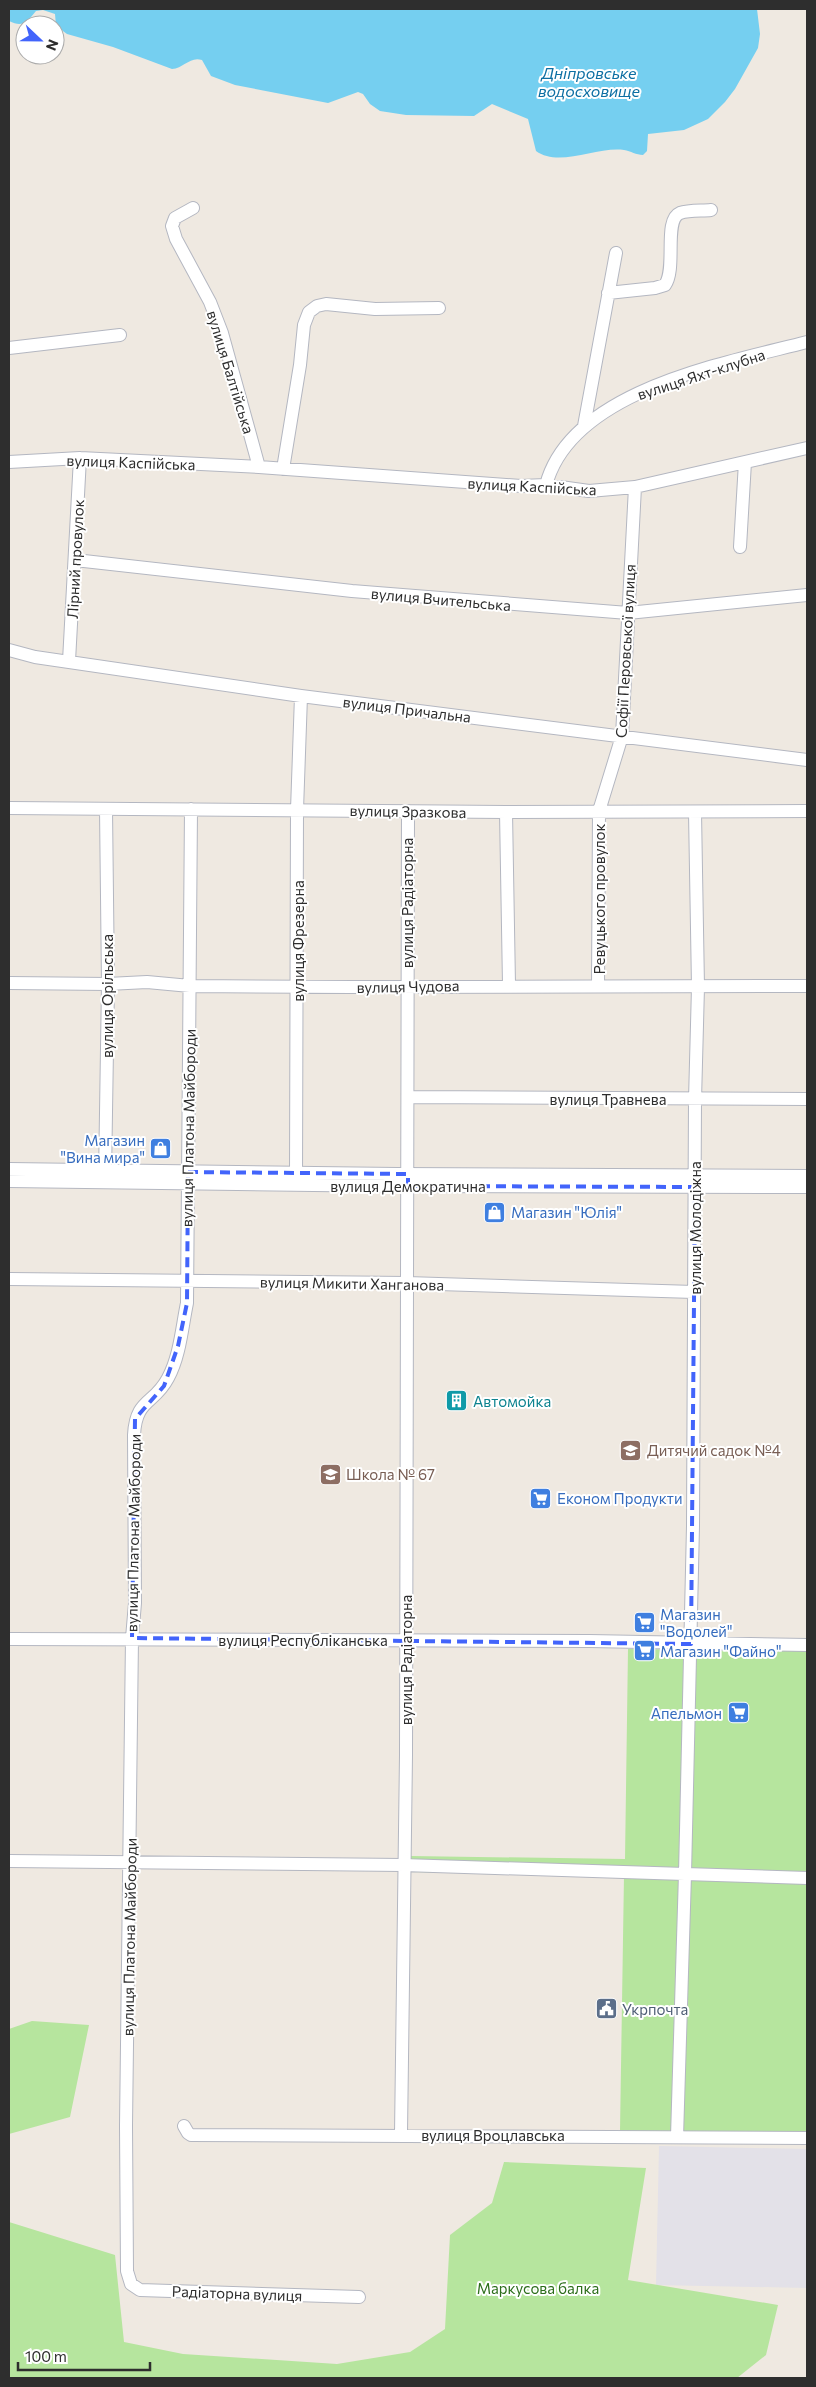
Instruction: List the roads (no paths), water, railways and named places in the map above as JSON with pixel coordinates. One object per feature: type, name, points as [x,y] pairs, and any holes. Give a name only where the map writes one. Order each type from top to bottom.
[{"type":"street","name":"вулиця Балтійська","points":[[193,208],[175,218],[172,226],[181,249],[210,302],[219,325],[260,467]]},
{"type":"street","points":[[608,294],[665,285],[671,268],[670,246],[674,219],[677,214],[712,210]]},
{"type":"street","points":[[584,426],[616,253]]},
{"type":"street","points":[[283,469],[300,365],[304,325],[309,312],[317,306],[326,304],[375,309],[439,308]]},
{"type":"street","points":[[9,348],[120,335]]},
{"type":"street","name":"вулиця Яхт-клубна","points":[[546,485],[550,472],[558,458],[584,426],[630,396],[736,360],[807,342]]},
{"type":"street","name":"вулиця Каспійська","points":[[9,462],[80,458],[260,467],[521,486],[546,485],[589,491],[635,487],[807,448]]},
{"type":"street","name":"Лірний провулок","points":[[69,661],[80,458]]},
{"type":"street","points":[[740,547],[745,462]]},
{"type":"street","name":"Софії Перовської вулиця","points":[[599,811],[622,736],[635,487]]},
{"type":"street","name":"вулиця Вчительська","points":[[75,560],[352,591],[628,613],[807,595]]},
{"type":"street","name":"вулиця Причальна","points":[[9,650],[35,657],[301,696],[807,760]]},
{"type":"street","name":"вулиця Фрезерна","points":[[296,1179],[297,810],[301,696]]},
{"type":"street","name":"вулиця Зразкова","points":[[9,808],[506,812],[807,812]]},
{"type":"street","name":"вулиця Орільська","points":[[105,1176],[108,984],[106,809]]},
{"type":"street","name":"вулиця Платона Майбороди","points":[[128,2271],[126,2126],[132,1638],[135,1603],[135,1420],[141,1408],[164,1386],[173,1368],[187,1303],[191,809]]},
{"type":"street","name":"вулиця Радіаторна","points":[[401,2134],[403,1865],[406,1755],[408,811]]},
{"type":"street","name":"Ревуцького провулок","points":[[598,986],[599,811]]},
{"type":"street","points":[[506,812],[509,985]]},
{"type":"street","name":"вулиця Молодіжна","points":[[677,2137],[692,1644],[695,1100],[698,987],[695,812]]},
{"type":"street","name":"вулиця Чудова","points":[[9,983],[108,984],[147,982],[190,986],[807,986]]},
{"type":"street","name":"вулиця Травнева","points":[[408,1097],[695,1100],[807,1099]]},
{"type":"street","name":"вулиця Демократична","points":[[9,1169],[105,1176],[408,1180],[695,1181],[807,1176]]},
{"type":"street","name":"вулиця Демократична","points":[[9,1181],[105,1176]]},
{"type":"street","name":"вулиця Демократична","points":[[695,1181],[807,1187]]},
{"type":"street","name":"вулиця Микити Ханганова","points":[[9,1279],[407,1283],[694,1292]]},
{"type":"street","name":"вулиця Республіканська","points":[[9,1639],[91,1641],[132,1638],[807,1645]]},
{"type":"street","points":[[9,1861],[403,1865],[807,1878]]},
{"type":"street","name":"вулиця Вроцлавська","points":[[184,2126],[185,2130],[191,2135],[401,2134],[807,2138]]},
{"type":"street","name":"Радіаторна вулиця","points":[[128,2271],[131,2284],[140,2290],[359,2297]]},
{"type":"water","name":"Дніпровське водосховище","points":[[9,9],[757,9],[760,34],[758,48],[735,89],[708,119],[684,130],[648,134],[647,151],[643,155],[624,150],[614,150],[556,157],[545,156],[536,151],[528,119],[492,104],[474,116],[406,115],[380,111],[370,104],[363,94],[358,92],[328,103],[235,85],[211,76],[202,60],[190,61],[172,69],[113,47],[67,34],[65,33],[65,15],[55,15],[43,10],[36,11],[33,15],[15,15],[15,23],[9,21]]},
{"type":"place","name":"Магазин \"Вина мира\"","points":[[161,1149]]},
{"type":"place","name":"Магазин \"Юлія\"","points":[[495,1212]]},
{"type":"place","name":"Автомойка","points":[[457,1401]]},
{"type":"place","name":"Дитячий садок №4","points":[[631,1450]]},
{"type":"place","name":"Школа № 67","points":[[330,1474]]},
{"type":"place","name":"Економ Продукти","points":[[541,1498]]},
{"type":"place","name":"Магазин \"Водолей\"","points":[[644,1623]]},
{"type":"place","name":"Магазин \"Файно\"","points":[[644,1651]]},
{"type":"place","name":"Апельмон","points":[[738,1713]]},
{"type":"place","name":"Укрпочта","points":[[606,2009]]},
{"type":"park label","name":"Маркусова балка","points":[[538,2288]]}]
